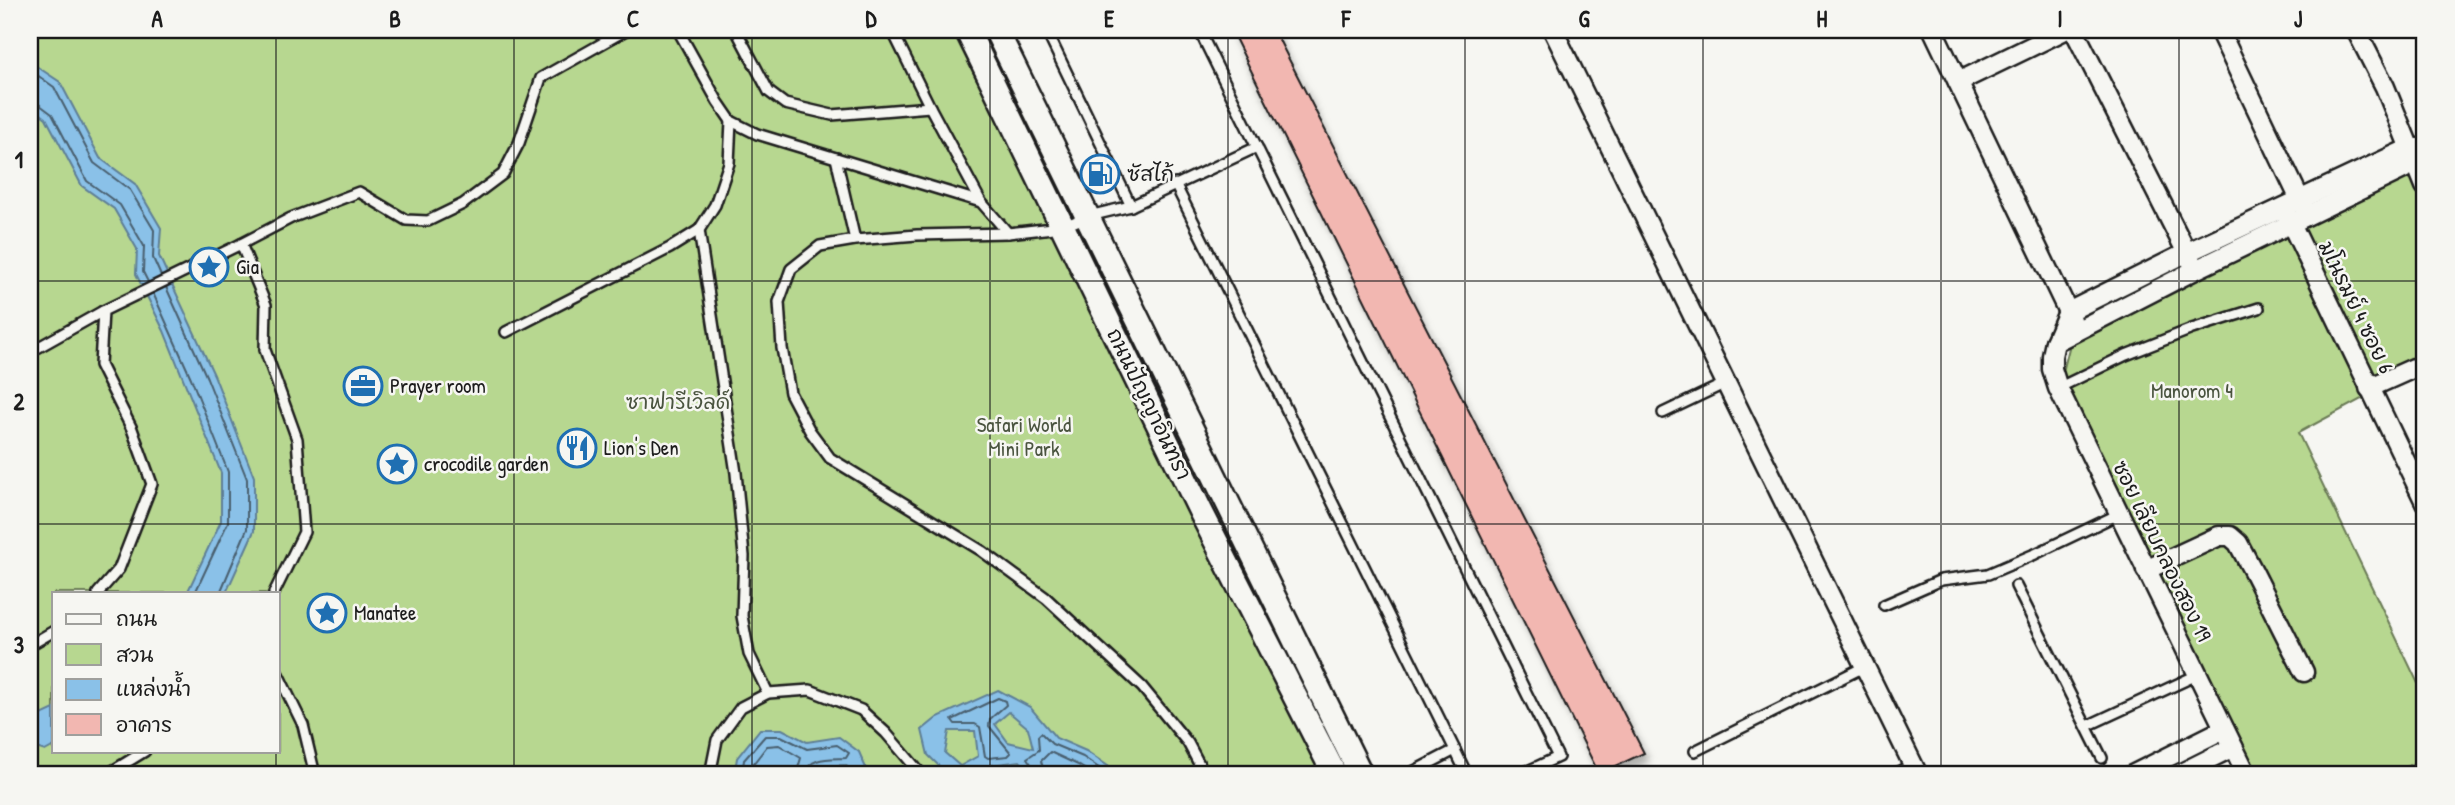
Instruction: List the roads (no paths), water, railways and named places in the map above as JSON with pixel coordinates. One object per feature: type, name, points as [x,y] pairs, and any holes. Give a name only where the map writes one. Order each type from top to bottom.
[{"type":"street","name":"ถนนปัญญาอินทรา","points":[[967,30],[1201,512],[1335,775]]},
{"type":"street","name":"ถนนปัญญาอินทรา","points":[[996,30],[1362,775]]},
{"type":"street","points":[[1553,30],[1915,770]]},
{"type":"street","points":[[1933,30],[2077,328]]},
{"type":"street","points":[[1958,82],[2065,30]]},
{"type":"street","points":[[2074,30],[2195,270]]},
{"type":"street","points":[[2218,30],[2304,207]]},
{"type":"street","points":[[2356,30],[2419,153],[2425,186]]},
{"type":"street","points":[[2068,312],[2186,253],[2287,215],[2419,153]]},
{"type":"street","points":[[2055,342],[2077,328],[2195,270],[2287,215]]},
{"type":"street","name":"มโนรมย์ 4 ซอย 6","points":[[2287,215],[2425,502]]},
{"type":"street","name":"ซอย เลียบคลองสอง 19","points":[[2068,312],[2055,342],[2052,369],[2058,388],[2247,775]]},
{"type":"street","points":[[2369,388],[2425,363]]},
{"type":"street","points":[[2146,570],[2219,536],[2230,536],[2238,543],[2304,672]]},
{"type":"street","points":[[2132,775],[2224,729]]},
{"type":"street","points":[[2177,775],[2233,747]]},
{"type":"lane","points":[[30,352],[103,311],[291,218],[359,192],[406,220],[428,221],[463,204],[503,174],[519,143],[541,78],[626,30]]},
{"type":"lane","points":[[678,30],[718,103],[731,121],[757,134],[981,202]]},
{"type":"lane","points":[[736,30],[769,92],[785,104],[832,115],[930,107]]},
{"type":"lane","points":[[892,30],[981,202],[1008,233]]},
{"type":"lane","points":[[1046,30],[1130,206]]},
{"type":"lane","points":[[1199,30],[1558,757],[1519,775]]},
{"type":"lane","points":[[506,332],[670,248],[699,230],[715,205],[729,163],[731,121]]},
{"type":"lane","points":[[1205,775],[1188,743],[1142,687],[1055,606],[982,551],[830,458],[810,431],[790,393],[782,348],[779,303],[791,269],[820,246],[917,235],[1008,233],[1062,227],[1089,216],[1130,206],[1257,147]]},
{"type":"lane","points":[[836,158],[855,240]]},
{"type":"lane","points":[[1175,184],[1467,775]]},
{"type":"lane","points":[[699,230],[736,473],[744,556],[742,617],[749,654],[768,693]]},
{"type":"lane","points":[[241,244],[266,305],[265,350],[297,439],[304,532],[274,592]]},
{"type":"lane","points":[[2058,388],[2126,355],[2192,329],[2259,308]]},
{"type":"lane","points":[[99,592],[118,569],[152,484],[131,429],[100,365],[103,311]]},
{"type":"lane","points":[[1663,413],[1726,383]]},
{"type":"lane","points":[[1884,606],[1941,580],[1988,574],[2119,514]]},
{"type":"lane","points":[[2016,586],[2102,758]]},
{"type":"lane","points":[[30,645],[52,632]]},
{"type":"lane","points":[[1695,751],[1864,667]]},
{"type":"lane","points":[[2087,726],[2197,675]]},
{"type":"lane","points":[[280,678],[303,725],[315,775]]},
{"type":"lane","points":[[709,775],[717,740],[741,707],[768,693],[810,690],[861,709],[922,775]]},
{"type":"lane","points":[[1407,775],[1455,750]]},
{"type":"lane","points":[[106,775],[143,752]]},
{"type":"lane","points":[[1891,775],[1915,770]]},
{"type":"water","points":[[30,62],[60,82],[100,158],[135,184],[161,228],[159,256],[214,375],[254,477],[254,531],[226,592],[187,592],[221,521],[221,473],[164,331],[136,274],[137,249],[114,209],[82,186],[46,118],[30,106]]},
{"type":"water","points":[[998,690],[1030,707],[1056,738],[1086,751],[1121,775],[1031,775],[1020,761],[991,765],[994,775],[949,775],[928,755],[922,730],[938,717]],"holes":[[[1009,712],[1028,728],[1033,748],[1008,742],[995,724]],[[949,731],[975,731],[978,756],[960,766],[945,753]]]},
{"type":"water","points":[[52,710],[52,747],[45,751],[30,746],[30,718]]},
{"type":"water","points":[[760,729],[782,729],[807,742],[839,737],[859,752],[869,775],[851,775],[846,765],[821,766],[808,775],[734,775],[737,758]]},
{"type":"place","name":"ซัสไก้","points":[[1100,174]]},
{"type":"place","name":"Gia","points":[[209,267]]},
{"type":"place","name":"Prayer room","points":[[363,386]]},
{"type":"place","name":"Lion's Den","points":[[577,448]]},
{"type":"place","name":"crocodile garden","points":[[397,464]]},
{"type":"place","name":"Manatee","points":[[327,613]]},
{"type":"park label","name":"Manorom 4","points":[[2192,391]]},
{"type":"park label","name":"ซาฟารีเวิลด์","points":[[678,402]]},
{"type":"park label","name":"Safari World Mini Park","points":[[1024,437]]}]
